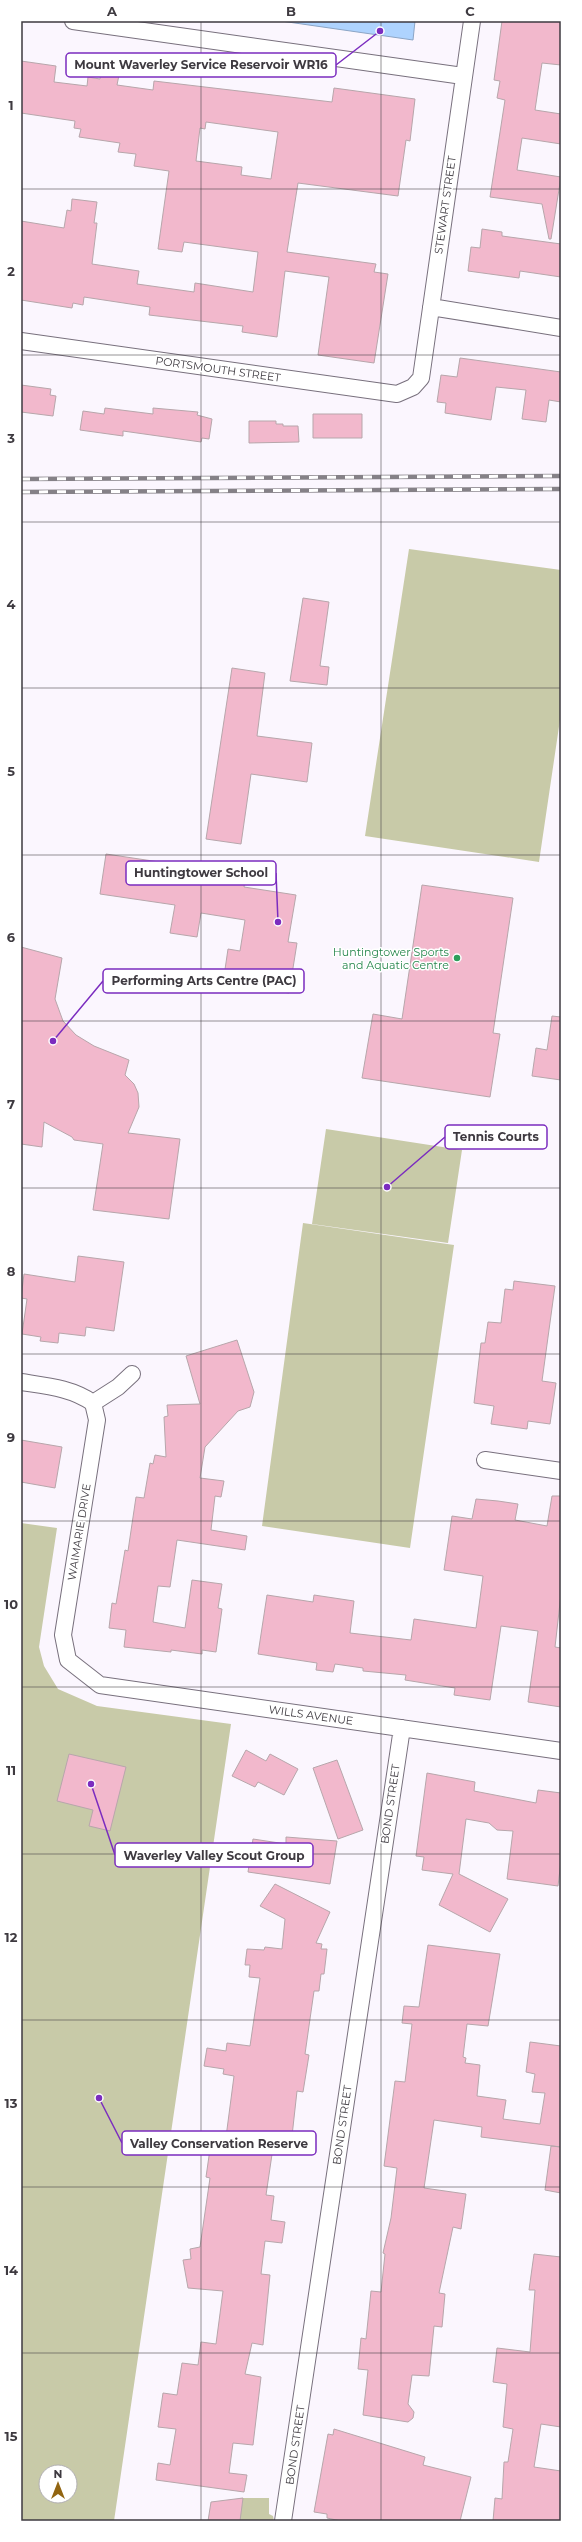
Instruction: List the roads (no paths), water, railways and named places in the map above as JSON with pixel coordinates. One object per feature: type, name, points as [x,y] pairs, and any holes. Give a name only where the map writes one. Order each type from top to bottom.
[{"type":"street","points":[[73,21],[462,76]]},
{"type":"street","name":"STEWART STREET","points":[[413,387],[421,378],[462,76],[472,21]]},
{"type":"street","points":[[431,307],[561,328]]},
{"type":"street","name":"PORTSMOUTH STREET","points":[[21,341],[397,394],[413,387]]},
{"type":"street","points":[[21,1382],[62,1388],[82,1395],[93,1403],[118,1387],[132,1374]]},
{"type":"street","name":"WAIMARIE DRIVE","points":[[68,1660],[63,1635],[97,1420],[93,1403]]},
{"type":"street","points":[[485,1460],[561,1471]]},
{"type":"street","name":"WILLS AVENUE","points":[[68,1660],[100,1685],[561,1751]]},
{"type":"street","name":"BOND STREET","points":[[284,2521],[402,1728]]},
{"type":"water","points":[[281,21],[415,21],[413,40]]},
{"type":"railway","points":[[21,479],[561,476]]},
{"type":"railway","points":[[21,492],[561,489]]},
{"type":"place","name":"Mount Waverley Service Reservoir WR16","points":[[380,31]]},
{"type":"place","name":"Huntingtower School","points":[[278,922]]},
{"type":"place","name":"Huntingtower Sports and Aquatic Centre","points":[[457,958]]},
{"type":"place","name":"Performing Arts Centre (PAC)","points":[[53,1041]]},
{"type":"place","name":"Tennis Courts","points":[[387,1187]]},
{"type":"place","name":"Waverley Valley Scout Group","points":[[91,1784]]},
{"type":"place","name":"Valley Conservation Reserve","points":[[99,2098]]}]
